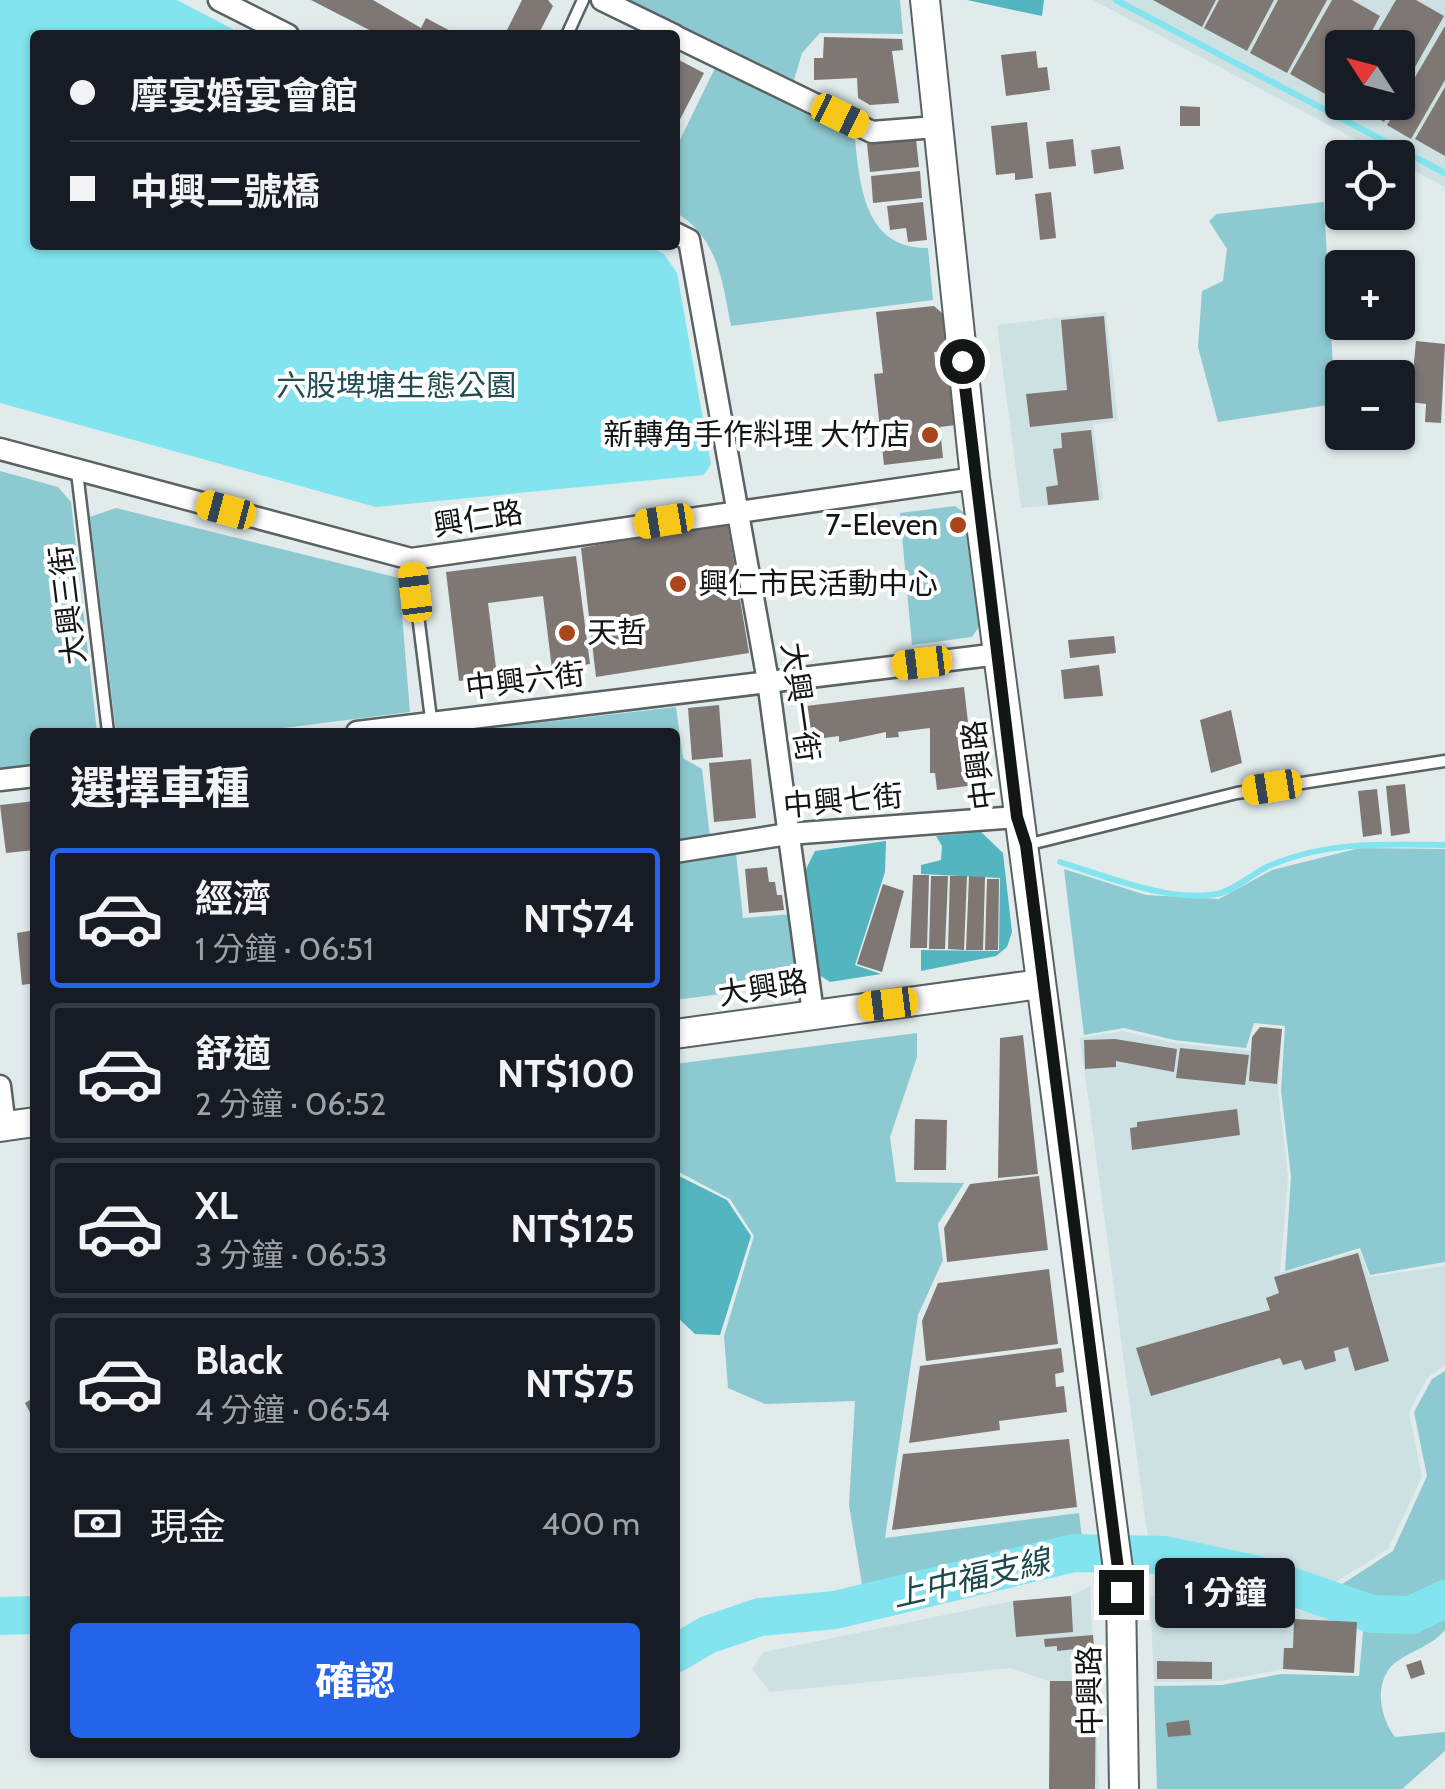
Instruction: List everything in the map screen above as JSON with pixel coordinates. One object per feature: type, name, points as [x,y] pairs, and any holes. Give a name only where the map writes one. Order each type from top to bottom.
[{"type":"street","points":[[220,0],[278,30]]},
{"type":"street","points":[[602,0],[664,30]]},
{"type":"street","name":"中興路","points":[[925,0],[975,478],[1121,1592],[1124,1789]]},
{"type":"street","points":[[680,38],[872,132],[936,127]]},
{"type":"street","name":"大興一街","points":[[680,236],[688,240],[768,681],[812,1013]]},
{"type":"street","name":"興仁路","points":[[0,450],[412,559],[975,478]]},
{"type":"street","name":"中興六街","points":[[432,727],[999,654]]},
{"type":"street","points":[[0,780],[30,777]]},
{"type":"street","name":"中興七街","points":[[680,851],[788,834],[1017,817]]},
{"type":"street","name":"大興路","points":[[680,1033],[1040,984]]},
{"type":"street","points":[[0,1086],[3,1127],[30,1123]]},
{"type":"lane","points":[[568,30],[582,0]]},
{"type":"lane","name":"大興三街","points":[[77,472],[108,728]]},
{"type":"lane","points":[[412,559],[432,727]]},
{"type":"lane","points":[[1026,845],[1237,792],[1445,761]]},
{"type":"shaded area","name":"六股埤塘生態公園","points":[[0,0],[177,0],[234,30],[30,30],[30,250],[656,250],[664,254],[677,273],[711,464],[704,475],[376,507],[0,403]]},
{"type":"shaded area","points":[[628,0],[900,0],[903,34],[820,33],[802,53],[794,80]]},
{"type":"shaded area","points":[[967,0],[1044,0],[1042,16]]},
{"type":"shaded area","points":[[1093,0],[1445,0],[1445,187],[1415,171],[1415,140],[1357,140]]},
{"type":"shaded area","points":[[715,68],[855,139],[870,213],[891,238],[907,246],[928,248],[933,300],[731,326],[716,261],[701,234],[680,216],[680,140]]},
{"type":"shaded area","points":[[1324,202],[1325,340],[1332,340],[1333,360],[1325,360],[1325,406],[1218,422],[1198,347],[1202,291],[1223,281],[1227,249],[1209,221],[1217,214]]},
{"type":"shaded area","points":[[1106,312],[1118,421],[1093,424],[1103,500],[1021,508],[997,325]]},
{"type":"shaded area","points":[[0,471],[58,487],[71,502],[97,728],[30,728],[30,768],[0,772]]},
{"type":"shaded area","points":[[955,506],[972,518],[986,616],[972,637],[912,645],[900,513]]},
{"type":"shaded area","points":[[116,508],[399,578],[410,712],[284,728],[116,728],[90,517]]},
{"type":"shaded area","points":[[676,707],[679,728],[492,728]]},
{"type":"shaded area","points":[[680,736],[683,758],[702,769],[710,837],[680,840]]},
{"type":"shaded area","points":[[981,832],[1003,853],[1012,932],[1007,947],[996,956],[921,971],[921,950],[999,951],[1000,878],[921,874],[921,865],[941,860],[942,846],[936,836]]},
{"type":"shaded area","points":[[886,841],[885,872],[855,965],[881,974],[830,982],[813,971],[804,873],[815,851]]},
{"type":"shaded area","points":[[1360,848],[1445,849],[1445,1262],[1370,1275],[1360,1248],[1285,1271],[1291,1176],[1281,1091],[1285,1026],[1254,1023],[1246,1048],[1174,1040],[1124,1028],[1084,1035],[1064,869],[1146,895],[1219,899],[1272,870]]},
{"type":"shaded area","points":[[736,853],[743,918],[792,914],[798,966],[783,986],[680,999],[680,860]]},
{"type":"shaded area","points":[[1282,1029],[1278,1091],[1288,1176],[1280,1273],[1360,1251],[1369,1277],[1445,1266],[1445,1365],[1428,1377],[1409,1412],[1422,1477],[1388,1549],[1331,1585],[1265,1561],[1149,1546],[1080,1038],[1122,1031],[1174,1043],[1250,1051]]},
{"type":"shaded area","points":[[917,1033],[917,1057],[890,1137],[896,1182],[964,1183],[938,1224],[943,1260],[918,1315],[885,1538],[1079,1513],[1082,1538],[1066,1537],[864,1597],[849,1505],[855,1401],[765,1404],[728,1388],[724,1336],[754,1236],[730,1199],[680,1173],[680,1063]]},
{"type":"shaded area","points":[[680,1176],[727,1200],[751,1236],[720,1335],[695,1334],[680,1320]]},
{"type":"shaded area","points":[[1445,1371],[1445,1586],[1403,1604],[1377,1603],[1333,1590],[1393,1551],[1427,1476],[1414,1412],[1432,1379]]},
{"type":"shaded area","points":[[1090,1586],[1099,1789],[1050,1789],[1049,1681],[1011,1668],[770,1692],[752,1669],[764,1652],[1013,1601],[1071,1596]]},
{"type":"shaded area","points":[[1150,1596],[1268,1604],[1357,1622],[1354,1673],[1283,1669],[1222,1681],[1154,1682]]},
{"type":"shaded area","points":[[1445,1608],[1445,1630],[1390,1667],[1382,1687],[1382,1708],[1395,1737],[1445,1732],[1445,1751],[1402,1789],[1157,1789],[1154,1686],[1222,1685],[1281,1674],[1359,1676],[1364,1621],[1410,1623]]},
{"type":"building","points":[[311,0],[373,0],[421,28],[426,18],[449,30],[369,30]]},
{"type":"building","points":[[522,0],[548,0],[553,6],[541,30],[507,30]]},
{"type":"building","points":[[1153,0],[1216,0],[1202,27]]},
{"type":"building","points":[[1219,0],[1274,0],[1247,51],[1204,28]]},
{"type":"building","points":[[1278,0],[1327,0],[1287,73],[1250,53]]},
{"type":"building","points":[[1332,0],[1352,0],[1380,16],[1373,30],[1325,30],[1325,94],[1290,74]]},
{"type":"building","points":[[1396,0],[1416,0],[1444,16],[1415,67],[1415,30],[1378,30]]},
{"type":"building","points":[[1445,26],[1445,80],[1411,139],[1387,125],[1390,120],[1415,120],[1415,77]]},
{"type":"building","points":[[824,37],[902,39],[903,50],[892,51],[899,103],[870,105],[858,98],[857,78],[814,80],[814,58],[823,58]]},
{"type":"building","points":[[1036,51],[1038,68],[1047,67],[1050,90],[1006,96],[1001,55]]},
{"type":"building","points":[[680,61],[704,73],[680,119]]},
{"type":"building","points":[[1445,87],[1445,156],[1415,139]]},
{"type":"building","points":[[1180,106],[1200,107],[1200,126],[1180,126]]},
{"type":"building","points":[[1027,122],[1033,178],[1015,180],[1015,173],[996,175],[991,126]]},
{"type":"building","points":[[916,139],[919,167],[870,172],[867,144]]},
{"type":"building","points":[[1073,139],[1076,166],[1049,169],[1046,142]]},
{"type":"building","points":[[1120,146],[1124,169],[1094,174],[1091,150]]},
{"type":"building","points":[[920,171],[922,198],[873,203],[871,176]]},
{"type":"building","points":[[1051,192],[1056,238],[1040,240],[1035,194]]},
{"type":"building","points":[[923,202],[927,240],[908,242],[906,228],[890,230],[887,206]]},
{"type":"building","points":[[934,306],[943,314],[948,351],[934,352],[936,368],[949,366],[956,425],[940,427],[943,458],[884,465],[874,374],[883,373],[876,312]]},
{"type":"building","points":[[1104,316],[1113,418],[1030,427],[1026,394],[1067,390],[1061,320]]},
{"type":"building","points":[[1416,341],[1445,344],[1441,423],[1425,422],[1426,404],[1415,403]]},
{"type":"building","points":[[1091,430],[1099,500],[1048,505],[1046,487],[1058,485],[1053,449],[1062,448],[1061,433]]},
{"type":"building","points":[[727,521],[749,653],[596,677],[581,548]]},
{"type":"building","name":"天哲","points":[[576,556],[590,664],[552,669],[543,596],[488,603],[497,676],[459,681],[446,572]]},
{"type":"building","points":[[1114,636],[1116,653],[1070,658],[1068,640]]},
{"type":"building","points":[[1099,665],[1103,696],[1064,699],[1061,670]]},
{"type":"building","points":[[964,687],[975,785],[937,790],[935,773],[930,773],[930,728],[898,732],[899,737],[886,738],[886,732],[839,742],[839,736],[810,740],[806,706]]},
{"type":"building","points":[[719,705],[723,757],[692,760],[688,708]]},
{"type":"building","points":[[1231,710],[1242,763],[1211,773],[1200,720]]},
{"type":"building","points":[[751,759],[756,818],[714,822],[709,763]]},
{"type":"building","points":[[1405,784],[1410,833],[1391,836],[1386,786]]},
{"type":"building","points":[[1377,789],[1382,834],[1363,837],[1358,791]]},
{"type":"building","points":[[30,802],[30,851],[6,853],[0,805]]},
{"type":"building","points":[[767,867],[769,882],[775,882],[777,895],[782,895],[784,910],[749,913],[745,869]]},
{"type":"building","points":[[913,875],[929,875],[927,948],[910,948]]},
{"type":"building","points":[[931,876],[948,876],[945,949],[929,949]]},
{"type":"building","points":[[950,876],[967,876],[964,950],[948,949]]},
{"type":"building","points":[[969,876],[985,877],[983,950],[966,950]]},
{"type":"building","points":[[987,879],[999,879],[998,950],[985,950]]},
{"type":"building","points":[[883,884],[904,891],[882,972],[857,964]]},
{"type":"building","points":[[30,931],[30,984],[22,985],[17,933]]},
{"type":"building","points":[[1260,1027],[1282,1029],[1277,1084],[1249,1081],[1252,1037]]},
{"type":"building","points":[[1023,1035],[1038,1174],[998,1178],[1000,1038]]},
{"type":"building","points":[[1115,1039],[1177,1049],[1174,1072],[1116,1061],[1116,1067],[1085,1069],[1084,1040]]},
{"type":"building","points":[[1180,1048],[1249,1055],[1245,1085],[1176,1078]]},
{"type":"building","points":[[1237,1109],[1240,1135],[1132,1150],[1130,1128],[1137,1127],[1137,1122]]},
{"type":"building","points":[[915,1119],[947,1120],[946,1170],[914,1170]]},
{"type":"building","points":[[1039,1176],[1048,1250],[947,1262],[944,1228],[970,1184]]},
{"type":"building","points":[[1358,1253],[1389,1361],[1355,1371],[1348,1347],[1334,1351],[1336,1361],[1305,1370],[1301,1360],[1283,1365],[1280,1358],[1151,1396],[1136,1348],[1270,1310],[1266,1298],[1279,1293],[1274,1277]]},
{"type":"building","points":[[1049,1269],[1058,1344],[926,1361],[922,1321],[938,1283]]},
{"type":"building","points":[[1061,1348],[1064,1372],[1055,1374],[1056,1387],[1064,1386],[1067,1412],[999,1421],[1000,1430],[909,1443],[920,1366]]},
{"type":"building","points":[[1069,1439],[1077,1507],[892,1530],[903,1454]]},
{"type":"building","points":[[1071,1596],[1073,1632],[1016,1637],[1013,1601]]},
{"type":"building","points":[[1294,1619],[1357,1622],[1354,1673],[1283,1669],[1284,1648],[1293,1648]]},
{"type":"building","points":[[1093,1635],[1094,1647],[1057,1651],[1057,1646],[1045,1647],[1044,1639]]},
{"type":"building","points":[[1421,1660],[1425,1674],[1411,1679],[1406,1665]]},
{"type":"building","points":[[1157,1661],[1212,1662],[1212,1679],[1157,1679]]},
{"type":"building","points":[[1050,1681],[1096,1681],[1095,1789],[1049,1789]]},
{"type":"building","points":[[1189,1720],[1191,1735],[1168,1737],[1166,1723]]},
{"type":"waterway","points":[[1116,0],[1445,173]]},
{"type":"waterway","points":[[1060,862],[1138,887],[1199,896],[1224,892],[1271,865],[1314,852],[1357,846],[1445,845]]},
{"type":"waterway","name":"上中福支線","points":[[680,1651],[707,1635],[760,1617],[835,1610],[1074,1553],[1165,1555],[1254,1574],[1372,1614],[1411,1615],[1445,1599]]},
{"type":"waterway","name":"上中福支線","points":[[0,1616],[30,1615]]},
{"type":"place","name":"新轉角手作料理 大竹店","points":[[930,435]]},
{"type":"place","name":"7-Eleven","points":[[958,525]]},
{"type":"place","name":"興仁市民活動中心","points":[[678,584]]},
{"type":"place","name":"天哲","points":[[567,633]]},
{"type":"route","points":[[962,361],[1017,817],[1026,845],[1040,984],[1121,1592]]}]
